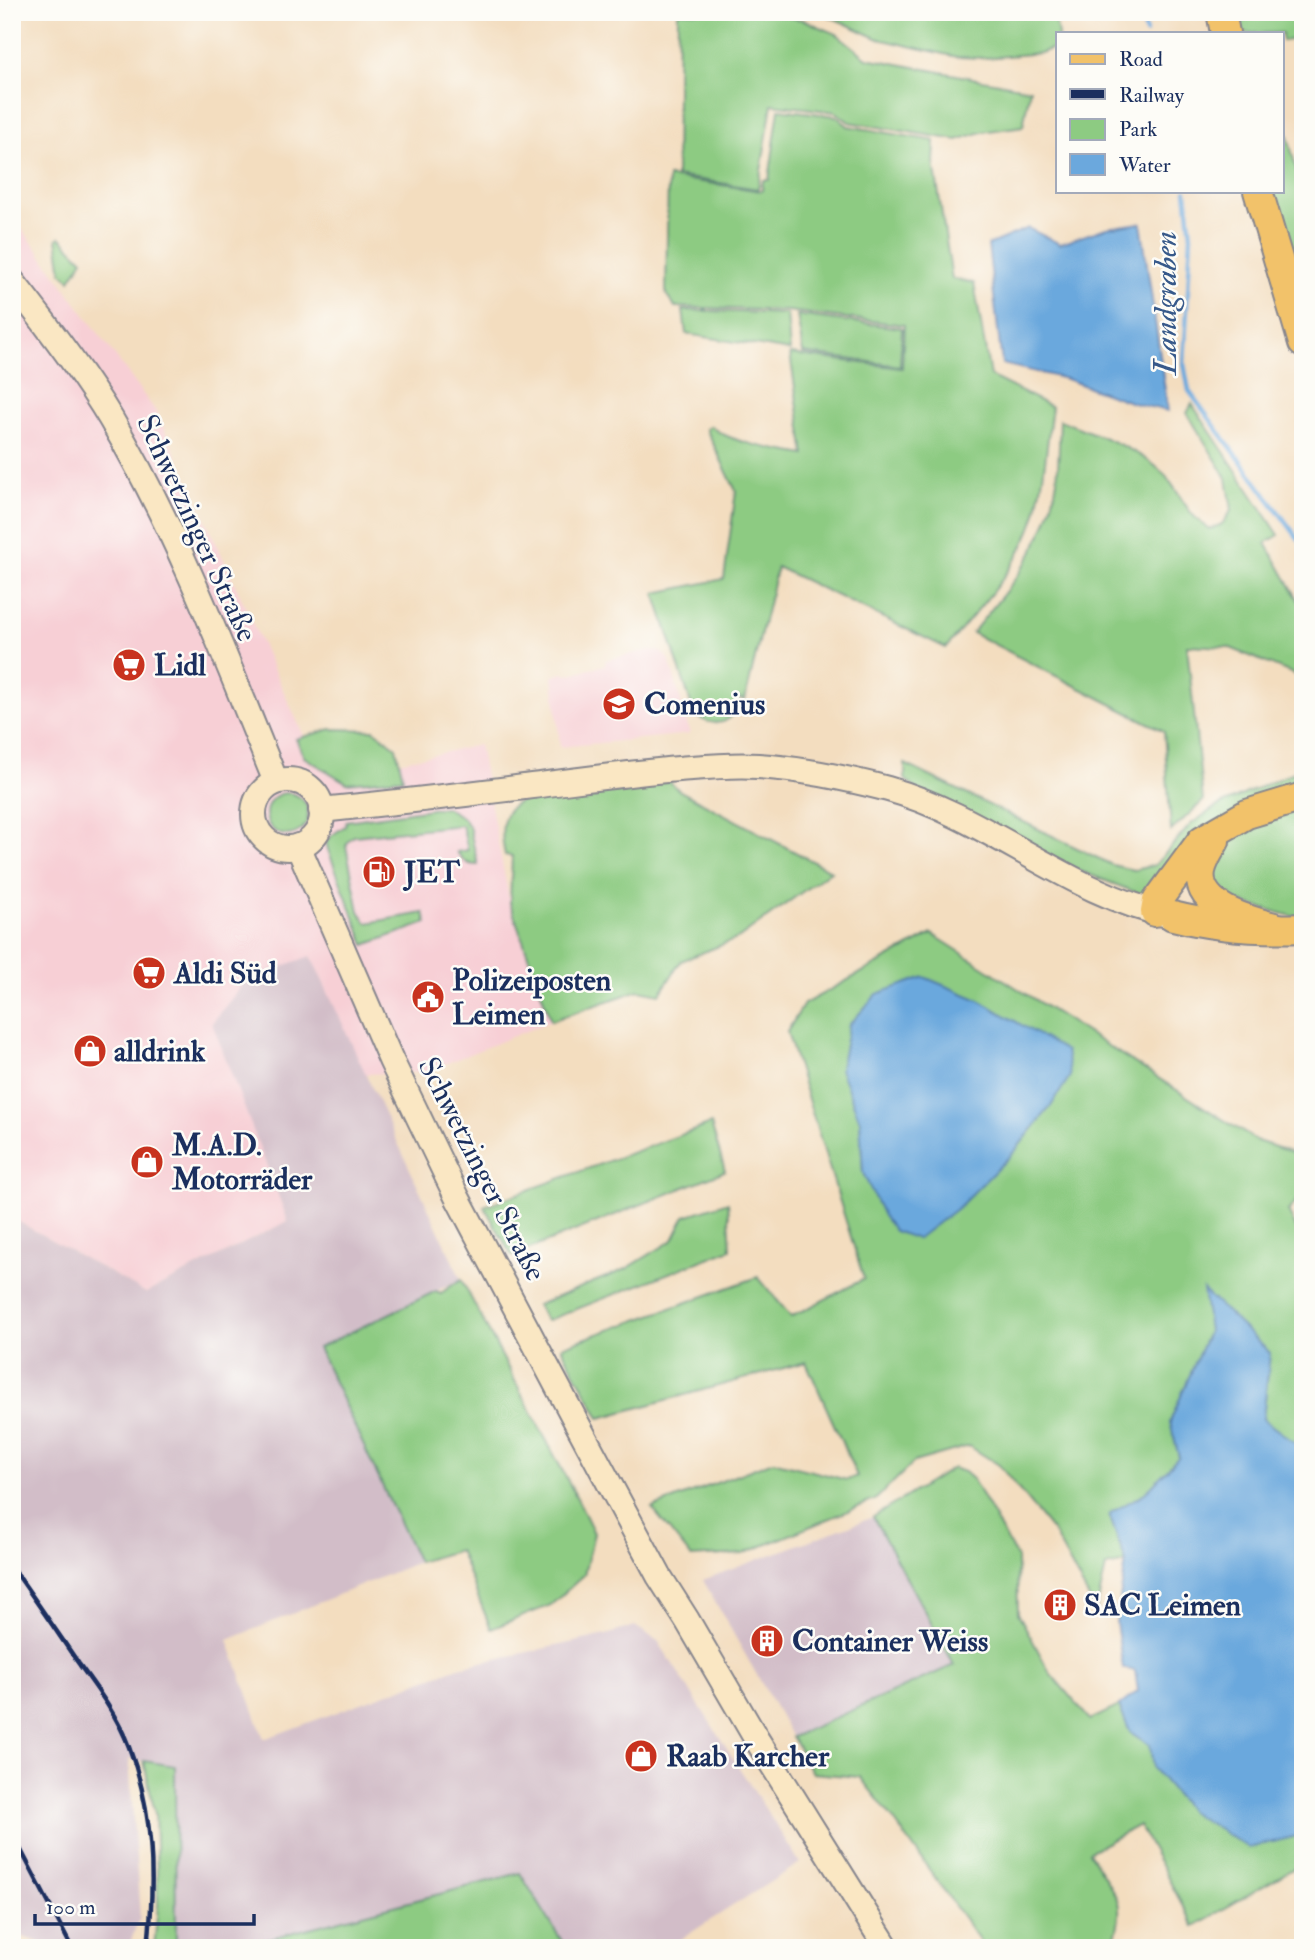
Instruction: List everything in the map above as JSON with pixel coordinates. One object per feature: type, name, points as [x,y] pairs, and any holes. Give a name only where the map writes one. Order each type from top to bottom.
[{"type":"main road","points":[[1221,12],[1225,32]]},
{"type":"main road","points":[[1258,192],[1303,343]]},
{"type":"main road","name":"Schwetzinger Straße","points":[[12,281],[37,312],[110,418],[150,490],[187,569],[276,782]]},
{"type":"main road","points":[[321,810],[685,769],[756,766],[802,771],[891,790],[930,805],[1112,898],[1196,922],[1238,928],[1290,928]]},
{"type":"main road","points":[[290,780],[303,784],[313,792],[321,810],[318,829],[310,839],[298,846],[285,848],[272,844],[262,836],[254,811],[257,798],[266,788],[276,782],[290,780]]},
{"type":"main road","points":[[1164,914],[1157,901],[1202,840],[1247,814],[1303,797]]},
{"type":"main road","points":[[1164,914],[1182,908],[1220,831]]},
{"type":"main road","name":"Schwetzinger Straße","points":[[298,846],[391,1060],[457,1196],[659,1576],[757,1740],[887,1948]]},
{"type":"main road","points":[[1200,873],[1203,886],[1223,909],[1242,918],[1290,928]]},
{"type":"shaded area","points":[[12,215],[157,413],[309,747],[337,775],[479,745],[510,903],[551,1021],[425,1072],[365,1074],[311,956],[213,1023],[288,1221],[146,1293],[12,1218]]},
{"type":"shaded area","name":"Comenius","points":[[650,650],[661,652],[669,659],[690,734],[560,747],[553,676],[605,665],[606,660]]},
{"type":"shaded area","points":[[311,956],[461,1279],[318,1348],[418,1562],[228,1640],[264,1739],[459,1667],[606,1635],[635,1626],[658,1641],[800,1863],[667,1948],[563,1948],[563,1943],[520,1873],[233,1948],[176,1948],[175,1767],[129,1759],[140,1917],[128,1948],[57,1948],[20,1936],[16,1948],[12,1948],[12,1218],[146,1293],[288,1221],[212,1023],[247,979]]},
{"type":"shaded area","points":[[873,1517],[954,1665],[792,1737],[703,1580]]},
{"type":"green space","points":[[678,12],[771,12],[804,20],[837,34],[867,58],[1030,89],[1023,126],[982,132],[957,140],[849,122],[836,112],[772,104],[758,189],[676,176]]},
{"type":"green space","points":[[820,12],[1054,12],[1057,32],[1056,47],[1041,53],[986,58],[957,57],[879,39]]},
{"type":"green space","points":[[1229,12],[1303,12],[1303,58],[1297,39],[1284,41],[1284,32],[1232,32]]},
{"type":"green space","points":[[779,109],[836,116],[848,126],[935,141],[934,163],[952,279],[974,283],[990,376],[1052,407],[1042,484],[1031,529],[999,583],[946,648],[777,567],[745,700],[738,698],[728,719],[713,723],[694,713],[655,593],[724,579],[736,491],[706,429],[711,426],[729,437],[805,455],[790,354],[902,368],[904,325],[787,311],[675,307],[666,294],[668,177],[762,191],[763,180],[769,180]]},
{"type":"green space","points":[[1284,121],[1303,196],[1303,315],[1266,192],[1284,192]]},
{"type":"green space","points":[[60,237],[83,260],[70,280],[62,273],[57,239]]},
{"type":"green space","points":[[683,310],[787,314],[790,351],[686,334]]},
{"type":"green space","points":[[797,315],[902,328],[900,366],[803,353]]},
{"type":"green space","points":[[1192,404],[1279,535],[1266,543],[1303,608],[1303,678],[1228,647],[1187,645],[1203,801],[1171,831],[1164,731],[972,633],[1014,580],[1037,544],[1046,524],[1057,480],[1060,420],[1139,455],[1162,472],[1202,524],[1211,529],[1222,524],[1232,510],[1227,478],[1187,413]]},
{"type":"green space","points":[[331,729],[374,730],[396,747],[403,778],[347,783],[304,757],[296,739]]},
{"type":"green space","points":[[905,764],[1112,865],[1134,870],[1155,865],[1191,824],[1216,807],[1303,768],[1303,787],[1157,889],[1140,894],[1080,871],[920,793],[905,779]]},
{"type":"green space","points":[[668,781],[680,791],[831,871],[739,938],[681,961],[660,994],[639,990],[551,1021],[510,903],[512,856],[505,855],[502,833],[505,818],[512,806],[519,802]]},
{"type":"green space","points":[[287,793],[302,799],[308,814],[302,829],[287,835],[272,829],[266,814],[272,799]]},
{"type":"green space","points":[[1303,805],[1303,919],[1220,897],[1209,867],[1220,846],[1242,826]]},
{"type":"green space","points":[[445,807],[462,817],[469,826],[478,865],[466,862],[457,852],[468,850],[462,825],[354,836],[349,840],[346,846],[359,911],[367,923],[424,913],[427,923],[365,945],[326,842],[345,826],[346,821]]},
{"type":"green space","points":[[932,934],[1257,1141],[1303,1156],[1303,1194],[1288,1211],[1303,1242],[1303,1449],[1263,1420],[1270,1353],[1205,1293],[1209,1330],[1170,1422],[1179,1457],[1145,1493],[1109,1514],[1126,1563],[1106,1567],[1096,1611],[1053,1532],[999,1465],[969,1446],[914,1462],[875,1500],[743,1554],[691,1557],[652,1508],[773,1461],[847,1480],[857,1476],[806,1362],[600,1418],[561,1347],[758,1277],[791,1317],[864,1279],[787,1032],[804,1004]],"holes":[[[1069,1076],[1051,1106],[1014,1152],[863,1173],[860,1121]]]},
{"type":"green space","points":[[711,1124],[725,1171],[512,1256],[484,1206]]},
{"type":"green space","points":[[728,1202],[731,1249],[546,1321],[537,1305],[626,1269],[673,1240],[685,1216]]},
{"type":"green space","points":[[461,1279],[594,1533],[584,1575],[551,1605],[491,1629],[459,1550],[418,1562],[318,1348],[436,1291],[441,1293]]},
{"type":"green space","points":[[953,1468],[964,1472],[973,1480],[1017,1558],[1018,1613],[1050,1673],[1090,1720],[1119,1706],[1130,1732],[1293,1837],[1303,1831],[1303,1863],[1194,1926],[1139,1825],[1089,1852],[1118,1902],[1118,1925],[1109,1945],[1103,1937],[1096,1936],[1087,1948],[985,1948],[860,1777],[812,1773],[792,1737],[954,1665],[873,1517]]},
{"type":"green space","points":[[144,1761],[175,1766],[176,1948],[154,1948],[158,1905],[155,1814]]},
{"type":"green space","points":[[520,1873],[563,1943],[563,1948],[233,1948]]},
{"type":"water","points":[[1141,223],[1168,411],[1133,403],[1066,379],[1002,364],[988,245],[1028,228],[1060,244],[1106,228]]},
{"type":"water","points":[[924,977],[979,1000],[1066,1051],[1070,1076],[1051,1106],[1014,1152],[960,1206],[917,1239],[894,1231],[883,1216],[863,1173],[860,1121],[840,1069],[849,1025],[877,994]]},
{"type":"water","points":[[1203,1290],[1270,1353],[1263,1419],[1303,1449],[1303,1831],[1293,1837],[1249,1848],[1189,1811],[1153,1768],[1150,1745],[1130,1732],[1119,1706],[1138,1691],[1135,1671],[1123,1668],[1116,1623],[1126,1562],[1109,1514],[1145,1493],[1179,1457],[1170,1422],[1209,1330]]},
{"type":"waterway","name":"Landgraben","points":[[1141,12],[1146,32]]},
{"type":"waterway","name":"Landgraben","points":[[1186,192],[1191,236],[1184,364],[1189,391],[1303,545]]},
{"type":"railway","points":[[12,1567],[107,1704],[129,1747],[148,1821],[152,1871],[148,1948]]},
{"type":"railway","points":[[12,1833],[72,1948]]},
{"type":"place","name":"Lidl","points":[[129,665]]},
{"type":"place","name":"Comenius","points":[[619,704]]},
{"type":"place","name":"JET","points":[[379,872]]},
{"type":"place","name":"Aldi Süd","points":[[149,973]]},
{"type":"place","name":"Polizeiposten Leimen","points":[[428,997]]},
{"type":"place","name":"alldrink","points":[[90,1051]]},
{"type":"place","name":"M.A.D. Motorräder","points":[[147,1162]]},
{"type":"place","name":"SAC Leimen","points":[[1060,1605]]},
{"type":"place","name":"Container Weiss","points":[[767,1641]]},
{"type":"place","name":"Raab Karcher","points":[[641,1756]]}]
